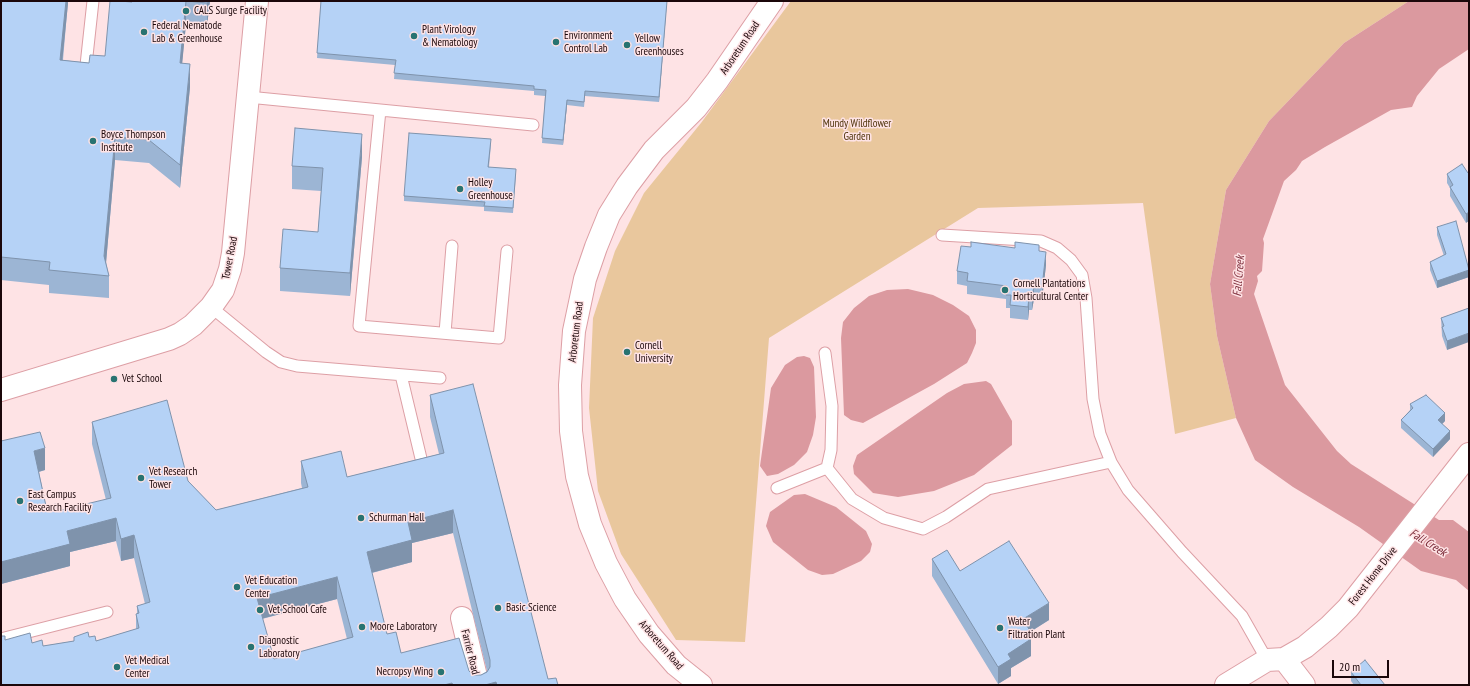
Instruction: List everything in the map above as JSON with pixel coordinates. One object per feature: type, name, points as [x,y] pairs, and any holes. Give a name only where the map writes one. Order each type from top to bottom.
[{"type":"street","name":"Tower Road","points":[[1,390],[159,343],[180,334],[193,325],[211,307],[222,290],[230,269],[257,1]]},
{"type":"street","name":"Arboretum Road","points":[[701,685],[676,666],[625,600],[606,563],[590,524],[577,476],[571,431],[570,385],[574,331],[585,279],[596,246],[609,215],[627,186],[654,150],[696,108],[717,81],[772,1]]},
{"type":"street","name":"Forest Home Drive","points":[[1226,685],[1305,647],[1329,627],[1348,608],[1469,454]]},
{"type":"street","name":"Farrier Road","points":[[462,618],[478,685]]},
{"type":"street","points":[[1276,660],[1304,685]]},
{"type":"lane","points":[[86,66],[93,1]]},
{"type":"lane","points":[[248,97],[533,125]]},
{"type":"lane","points":[[380,110],[360,326],[499,338],[507,252]]},
{"type":"lane","points":[[942,235],[1041,241],[1057,248],[1071,260],[1082,275],[1086,298],[1093,399],[1100,434],[1111,462],[1128,490],[1182,552],[1242,616],[1276,660]]},
{"type":"lane","points":[[445,333],[452,246]]},
{"type":"lane","points":[[211,307],[266,352],[282,362],[297,366],[440,378]]},
{"type":"lane","points":[[825,353],[832,406],[831,450],[827,468]]},
{"type":"lane","points":[[401,374],[424,471]]},
{"type":"lane","points":[[827,468],[852,499],[884,518],[923,529],[946,517],[988,488],[1111,462]]},
{"type":"lane","points":[[777,488],[827,468]]},
{"type":"lane","points":[[1,639],[107,612]]},
{"type":"green space","name":"Mundy Wildflower Garden","points":[[791,1],[1409,1],[1344,43],[1269,121],[1226,190],[1210,284],[1217,336],[1236,418],[1175,434],[1143,203],[978,208],[769,338],[745,642],[676,640],[621,554],[598,491],[589,408],[593,318],[615,251],[644,193],[701,123]]},
{"type":"water","name":"Fall Creek","points":[[1409,1],[1469,1],[1469,49],[1439,69],[1417,96],[1412,107],[1391,110],[1325,147],[1302,161],[1296,170],[1284,181],[1263,239],[1262,271],[1257,276],[1258,281],[1254,294],[1285,385],[1337,451],[1351,464],[1439,520],[1453,520],[1469,532],[1469,591],[1456,580],[1421,571],[1359,527],[1293,487],[1255,460],[1236,418],[1217,336],[1210,284],[1226,190],[1269,121],[1344,43]]},
{"type":"water","points":[[908,289],[933,295],[953,305],[969,316],[976,330],[976,343],[972,353],[967,363],[934,384],[863,423],[851,420],[844,415],[841,338],[843,322],[854,308],[869,296],[887,290]]},
{"type":"water","points":[[804,356],[810,358],[814,367],[816,417],[813,435],[807,452],[794,465],[778,474],[767,476],[760,466],[771,388],[785,365],[797,357]]},
{"type":"water","points":[[986,381],[991,384],[1012,421],[1012,445],[974,475],[934,491],[898,497],[873,493],[854,474],[853,466],[857,455],[947,393],[964,384]]},
{"type":"water","points":[[805,494],[836,507],[866,531],[872,544],[870,552],[861,561],[833,574],[822,575],[808,570],[773,542],[766,526],[770,512],[794,495]]},
{"type":"building","name":"Boyce Thompson Institute","points":[[1,1],[66,1],[60,60],[89,63],[90,55],[105,56],[110,1],[186,1],[180,63],[190,64],[180,165],[149,140],[115,137],[104,256],[109,276],[49,270],[50,262],[1,257]]},
{"type":"building","points":[[187,1],[208,1],[207,3]]},
{"type":"building","points":[[321,1],[667,1],[659,97],[585,91],[584,102],[567,100],[563,140],[542,138],[546,90],[534,89],[534,86],[394,73],[396,60],[317,53]]},
{"type":"building","points":[[295,128],[362,134],[350,273],[280,268],[283,229],[318,232],[323,168],[292,166]]},
{"type":"building","points":[[409,133],[491,139],[488,167],[516,169],[513,208],[484,206],[485,202],[404,196]]},
{"type":"building","points":[[1462,164],[1468,173],[1469,172],[1469,212],[1466,214],[1450,187],[1453,185],[1447,174]]},
{"type":"building","points":[[1456,221],[1469,270],[1437,281],[1430,262],[1446,254],[1437,227]]},
{"type":"building","name":"Cornell Plantations Horticultural Center","points":[[971,242],[1015,248],[1015,242],[1039,245],[1039,251],[1046,252],[1042,287],[1034,286],[1032,297],[1029,297],[1028,307],[1010,305],[1011,295],[1006,295],[1007,286],[967,281],[968,273],[957,271],[961,246],[971,247]]},
{"type":"building","points":[[1469,308],[1469,333],[1447,341],[1442,327],[1444,326],[1441,318]]},
{"type":"building","points":[[473,384],[548,679],[556,678],[558,685],[497,685],[496,682],[485,685],[453,685],[452,683],[444,685],[1,685],[1,636],[5,636],[5,640],[30,633],[32,643],[42,640],[43,646],[74,641],[74,637],[88,632],[89,637],[95,636],[96,641],[139,628],[136,614],[139,613],[137,606],[150,602],[134,535],[121,539],[116,518],[67,531],[70,544],[1,562],[1,441],[40,432],[45,448],[34,451],[46,506],[56,504],[57,511],[111,498],[92,422],[167,400],[188,481],[216,510],[308,487],[301,461],[341,451],[347,477],[444,453],[430,395]],"holes":[[[453,510],[490,660],[490,667],[487,672],[481,675],[474,675],[469,671],[459,638],[401,653],[396,632],[387,634],[367,552],[412,540],[408,522]],[[337,577],[353,637],[274,659],[257,598]]]},
{"type":"building","points":[[1426,395],[1445,413],[1438,420],[1450,431],[1433,449],[1401,420],[1413,408],[1410,404]]},
{"type":"building","name":"Water Filtration Plant","points":[[1009,541],[1049,603],[1023,619],[1030,631],[1027,632],[1031,639],[1008,654],[1011,659],[998,667],[932,559],[947,550],[960,571]]},
{"type":"building","points":[[1365,660],[1385,685],[1361,685],[1351,672]]},
{"type":"place","name":"CALS Surge Facility","points":[[186,11]]},
{"type":"place","name":"Federal Nematode Lab & Greenhouse","points":[[144,32]]},
{"type":"place","name":"Plant Virology & Nematology","points":[[414,36]]},
{"type":"place","name":"Environment Control Lab","points":[[556,42]]},
{"type":"place","name":"Yellow Greenhouses","points":[[627,45]]},
{"type":"place","name":"Boyce Thompson Institute","points":[[93,141]]},
{"type":"place","name":"Holley Greenhouse","points":[[460,189]]},
{"type":"place","name":"Cornell Plantations Horticultural Center","points":[[1005,290]]},
{"type":"place","name":"Cornell University","points":[[627,352]]},
{"type":"place","name":"Vet School","points":[[114,379]]},
{"type":"place","name":"Vet Research Tower","points":[[141,478]]},
{"type":"place","name":"East Campus Research Facility","points":[[20,501]]},
{"type":"place","name":"Schurman Hall","points":[[361,518]]},
{"type":"place","name":"Vet Education Center","points":[[237,587]]},
{"type":"place","name":"Basic Science","points":[[498,608]]},
{"type":"place","name":"Vet School Cafe","points":[[260,610]]},
{"type":"place","name":"Moore Laboratory","points":[[362,627]]},
{"type":"place","name":"Water Filtration Plant","points":[[1000,628]]},
{"type":"place","name":"Diagnostic Laboratory","points":[[251,647]]},
{"type":"place","name":"Vet Medical Center","points":[[117,667]]},
{"type":"place","name":"Necropsy Wing","points":[[441,672]]}]
